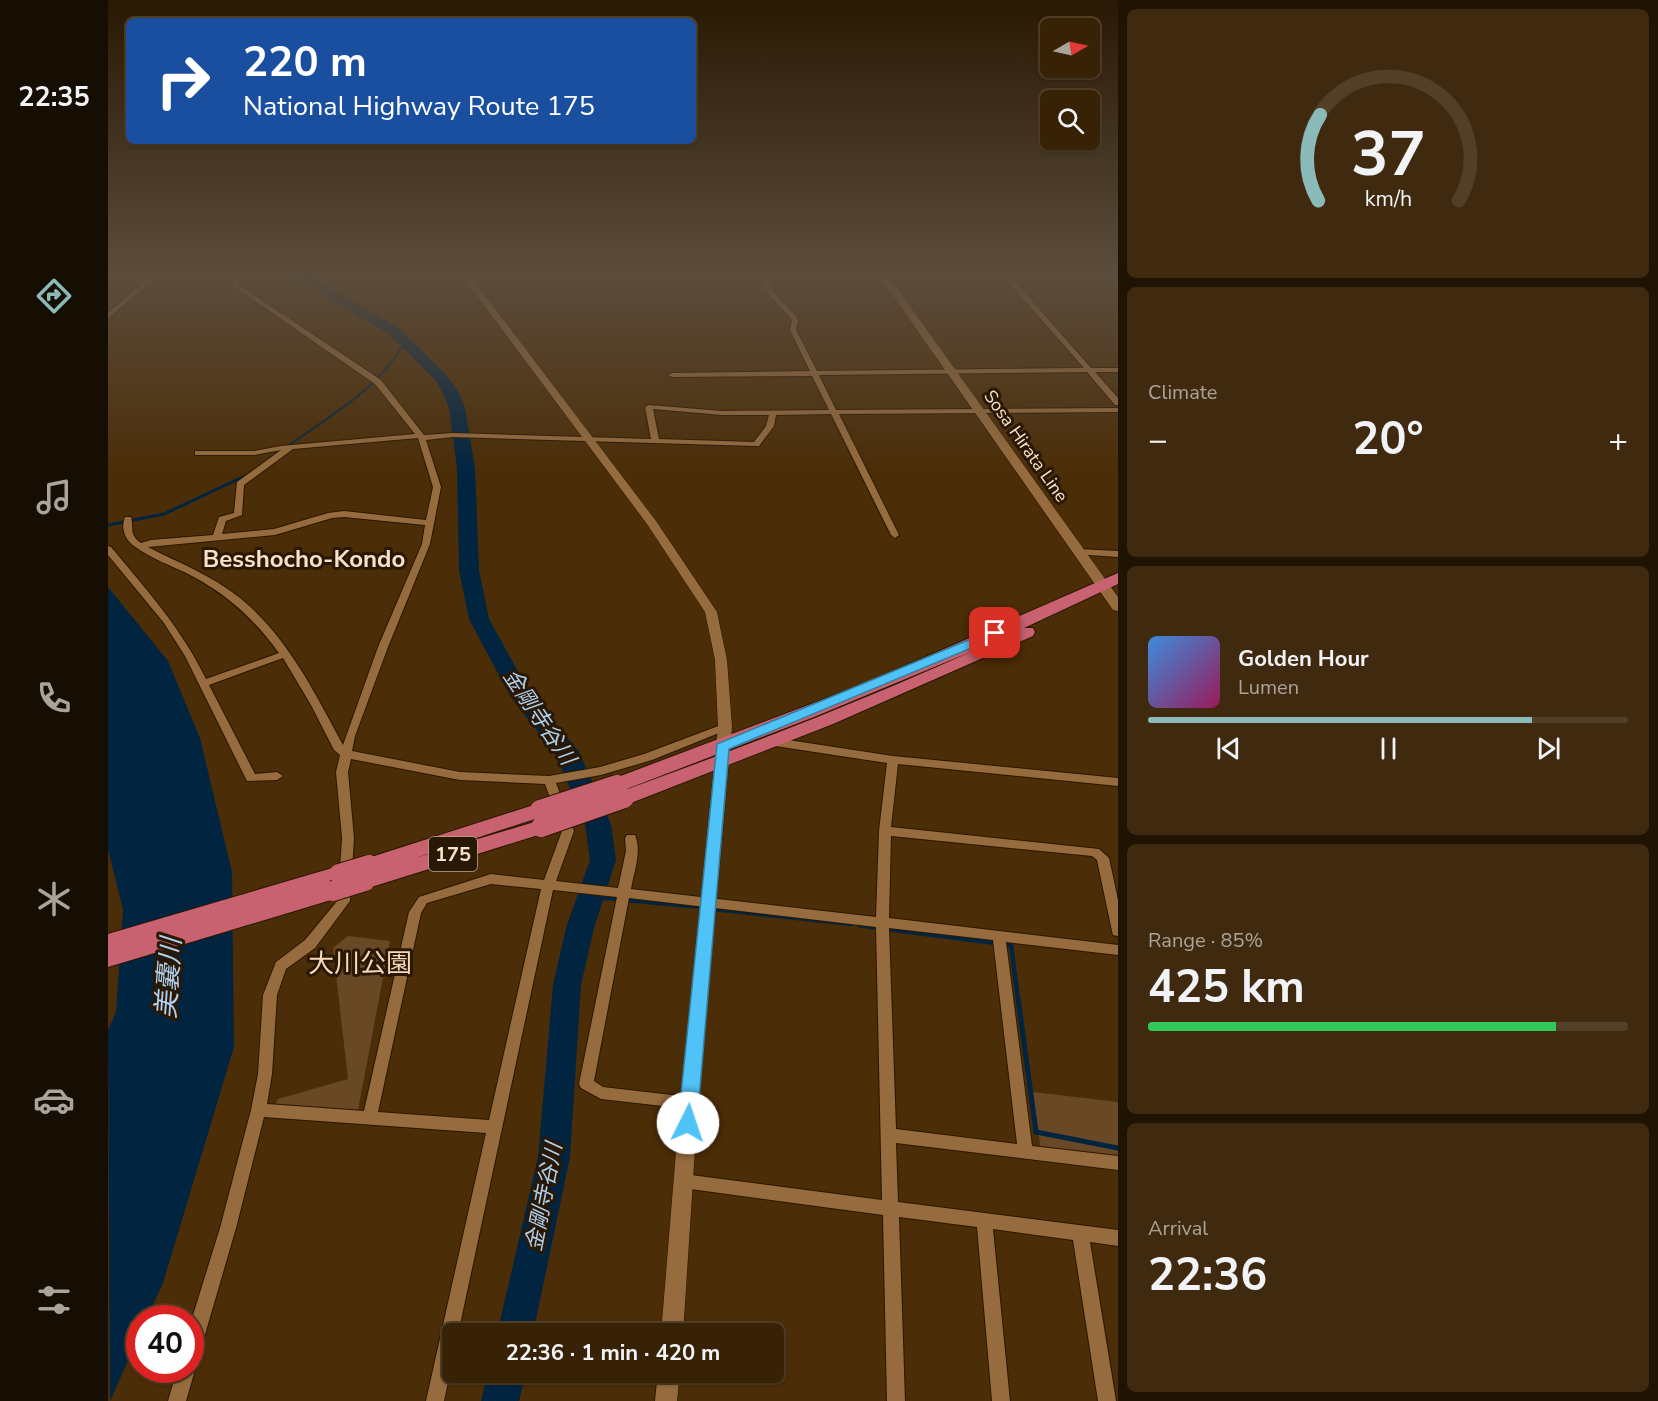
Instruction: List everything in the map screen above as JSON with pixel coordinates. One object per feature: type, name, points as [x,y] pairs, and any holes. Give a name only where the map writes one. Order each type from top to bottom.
[{"type":"highway","name":"175","points":[[721,755],[775,742],[956,666],[1113,591]]},
{"type":"highway","name":"175","points":[[108,958],[261,905],[540,818],[721,755],[952,652],[1113,591]]},
{"type":"highway","name":"175","points":[[108,943],[261,905]]},
{"type":"main road","name":"Sosa Hirata Line","points":[[930,342],[1078,552],[1113,591]]},
{"type":"street","points":[[204,1308],[228,1228],[258,1110],[265,1074],[270,995],[281,966],[310,944],[344,901],[348,838],[342,772],[346,753],[350,736],[383,647],[426,544],[437,487],[421,437],[378,382],[320,342]]},
{"type":"street","points":[[516,342],[652,523],[711,612],[721,660],[725,727],[689,1103],[673,1323]]},
{"type":"street","points":[[799,342],[896,535]]},
{"type":"street","points":[[1063,342],[1118,403]]},
{"type":"street","points":[[672,375],[950,370],[1118,370]]},
{"type":"street","points":[[655,440],[649,407],[722,413],[1118,410]]},
{"type":"street","points":[[198,453],[254,453],[291,447],[453,435],[756,444],[770,426],[773,412]]},
{"type":"street","points":[[217,538],[222,519],[238,515],[240,484],[291,447]]},
{"type":"street","points":[[141,546],[151,543],[275,532],[331,515],[344,514],[430,523]]},
{"type":"street","points":[[128,519],[127,530],[135,543],[219,587],[246,610],[275,640],[304,682],[340,750],[346,753],[460,776],[549,780],[601,771],[648,757],[725,727]]},
{"type":"street","points":[[108,549],[168,622],[204,683],[251,778],[277,776]]},
{"type":"street","points":[[1078,552],[1118,554]]},
{"type":"street","points":[[204,683],[285,654]]},
{"type":"street","points":[[775,742],[893,760],[1118,782]]},
{"type":"street","points":[[893,760],[885,831],[882,922],[896,1401]]},
{"type":"street","points":[[435,1401],[493,1127],[548,886],[568,831],[555,790],[549,780]]},
{"type":"street","points":[[885,831],[1095,852],[1102,858],[1118,931]]},
{"type":"street","points":[[631,838],[632,850],[617,893],[586,1084],[601,1093],[689,1103]]},
{"type":"street","points":[[370,1117],[415,912],[423,900],[491,879],[1118,950]]},
{"type":"street","points":[[999,937],[1025,1151]]},
{"type":"street","points":[[258,1110],[493,1127]]},
{"type":"street","points":[[888,1135],[1118,1163]]},
{"type":"street","points":[[684,1181],[1118,1238]]},
{"type":"street","points":[[984,1220],[1001,1401]]},
{"type":"street","points":[[1080,1233],[1107,1401]]},
{"type":"street","points":[[177,1401],[182,1383]]},
{"type":"street","points":[[666,1401],[668,1383]]},
{"type":"green space","name":"大川公園","points":[[348,936],[390,941],[358,1110],[275,1106],[278,1099],[348,1079],[333,948]]},
{"type":"green space","points":[[1033,1092],[1118,1102],[1118,1162],[1041,1152]]},
{"type":"water","name":"美嚢川","points":[[108,587],[168,661],[200,738],[232,872],[234,1047],[163,1283],[153,1305],[126,1305],[126,1365],[110,1401],[108,1030],[116,1012],[123,910],[108,849]]},
{"type":"waterway","name":"金剛寺谷川","points":[[405,342],[440,377],[450,391],[457,408],[466,468],[469,570],[479,619],[521,696],[567,752],[598,824],[603,860],[580,928],[567,985],[554,1157],[517,1323]]},
{"type":"waterway","points":[[285,448],[364,391],[379,377],[401,348],[411,347]]},
{"type":"waterway","points":[[108,525],[164,514],[247,475]]},
{"type":"waterway","points":[[590,897],[619,899]]},
{"type":"waterway","points":[[626,900],[702,907]]},
{"type":"waterway","points":[[713,909],[852,924]]},
{"type":"waterway","points":[[859,925],[878,928]]},
{"type":"waterway","points":[[886,929],[1011,945],[1018,999]]},
{"type":"waterway","points":[[1018,998],[1036,1132],[1118,1148]]},
{"type":"waterway","name":"金剛寺谷川","points":[[500,1401],[504,1383]]},
{"type":"district","name":"Besshocho-Kondo","points":[[304,559]]},
{"type":"route","points":[[688,1123],[722,747],[995,633]]}]
